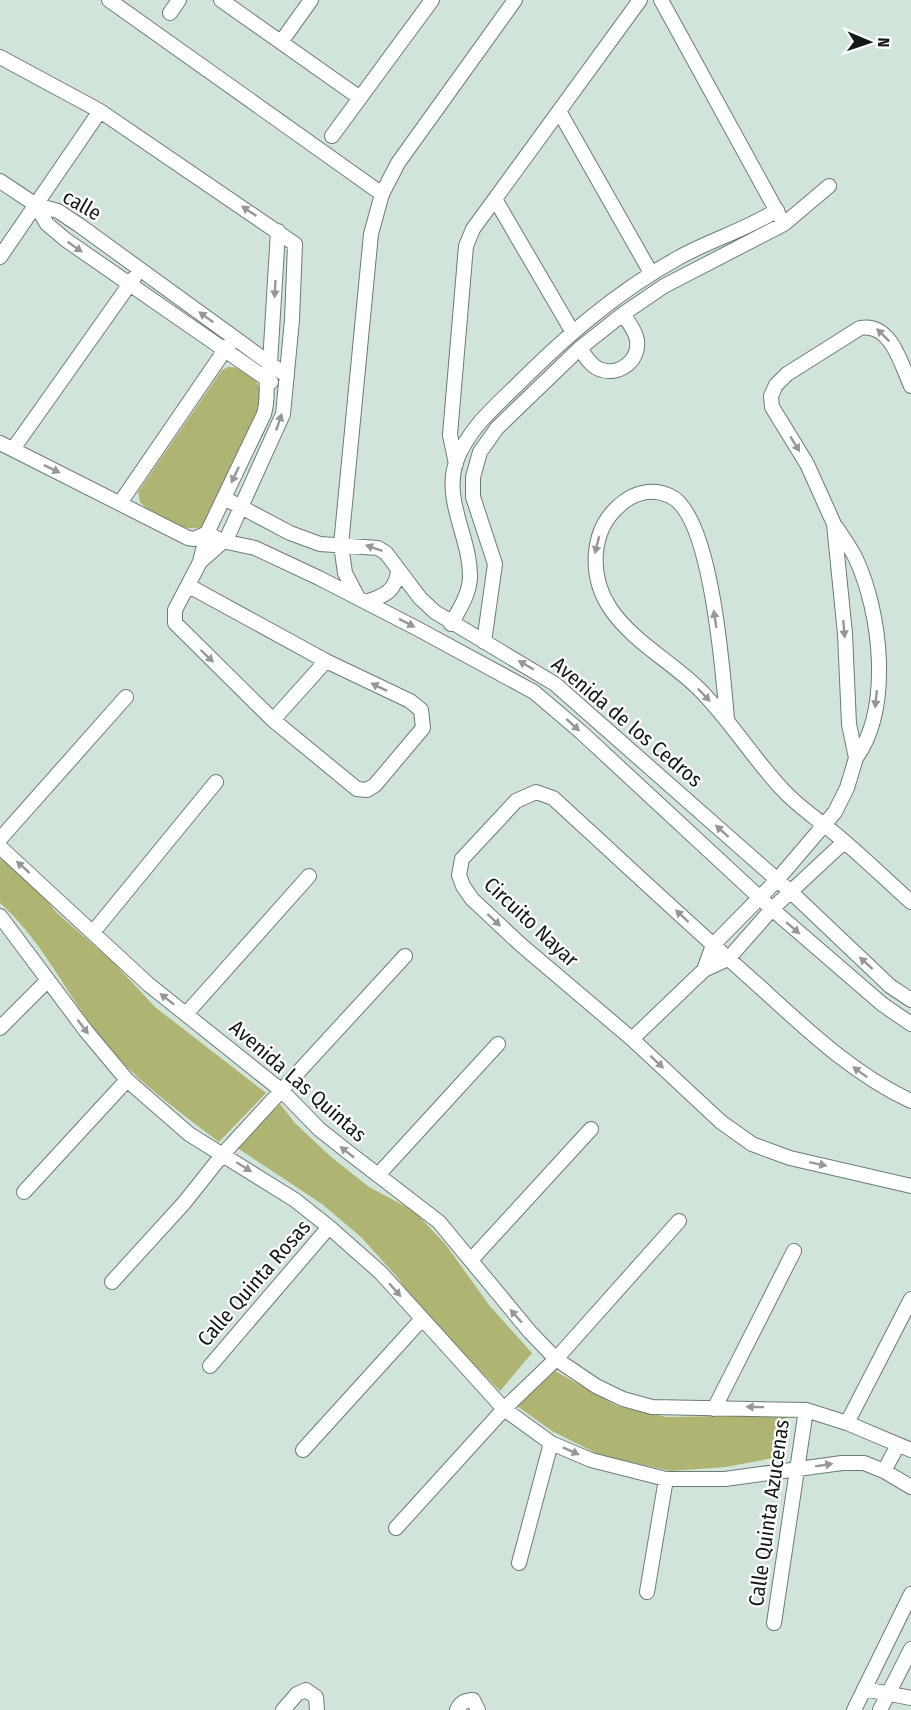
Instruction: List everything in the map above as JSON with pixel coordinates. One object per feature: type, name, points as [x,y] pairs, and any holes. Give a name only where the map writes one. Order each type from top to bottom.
[{"type":"street","points":[[109,0],[382,194]]},
{"type":"street","points":[[170,13],[179,0]]},
{"type":"street","points":[[221,0],[360,98]]},
{"type":"street","points":[[281,42],[311,0]]},
{"type":"street","points":[[332,136],[432,0]]},
{"type":"street","points":[[398,571],[393,588],[386,594],[362,600],[345,573],[341,545],[365,275],[371,234],[382,194],[398,163],[515,0]]},
{"type":"street","points":[[456,464],[450,435],[466,246],[473,229],[640,0]]},
{"type":"street","points":[[661,0],[784,224]]},
{"type":"street","points":[[0,57],[100,111],[295,244],[286,393],[278,428],[225,540],[200,562]]},
{"type":"street","points":[[0,257],[100,111]]},
{"type":"street","points":[[559,111],[651,273]]},
{"type":"street","points":[[0,181],[36,205]]},
{"type":"street","points":[[484,642],[495,574],[492,549],[473,496],[473,477],[480,452],[497,428],[580,348],[623,314],[664,286],[784,224],[829,186]]},
{"type":"street","points":[[495,199],[572,331]]},
{"type":"street","name":"calle","points":[[36,205],[58,211],[287,376]]},
{"type":"street","name":"calle","points":[[36,205],[47,224],[57,233],[286,393]]},
{"type":"street","points":[[451,624],[466,596],[470,579],[468,556],[453,500],[456,464],[462,447],[482,420],[572,331],[613,298],[651,273],[777,210]]},
{"type":"street","points":[[189,586],[327,661],[410,701],[421,710],[423,728],[375,785],[367,790],[351,786],[273,720],[176,622],[175,610],[200,562],[207,533],[264,414],[268,400],[265,378],[270,363],[278,231]]},
{"type":"street","points":[[13,449],[140,269]]},
{"type":"street","points":[[580,348],[589,362],[597,369],[608,372],[620,370],[629,364],[636,354],[637,343],[634,332],[623,314]]},
{"type":"street","points":[[704,970],[713,945],[777,880],[824,826],[847,788],[856,758],[867,744],[878,695],[876,626],[856,558],[834,524],[807,464],[772,407],[771,396],[776,384],[788,374],[860,328],[871,326],[888,339],[911,386]]},
{"type":"street","points":[[120,503],[234,337]]},
{"type":"street","points":[[0,442],[188,538],[207,533]]},
{"type":"street","points":[[727,719],[722,661],[707,570],[693,522],[681,501],[663,493],[645,492],[630,498],[619,506],[601,530],[595,553],[598,582],[610,608],[634,635],[695,686],[727,719],[785,792],[911,902]]},
{"type":"street","name":"Avenida de los Cedros","points":[[224,498],[290,533],[320,544],[378,548],[386,553],[420,598],[451,624],[529,666],[555,684],[791,892],[882,978],[911,1000]]},
{"type":"street","points":[[834,524],[845,634],[849,724],[856,758]]},
{"type":"street","name":"Avenida de los Cedros","points":[[207,533],[255,548],[362,600],[534,692],[772,909],[882,1004],[911,1024]]},
{"type":"street","points":[[468,556],[492,549]]},
{"type":"street","points":[[460,652],[470,634]]},
{"type":"street","points":[[273,720],[327,661]]},
{"type":"street","points":[[0,839],[126,697]]},
{"type":"street","points":[[94,931],[216,782]]},
{"type":"street","name":"Circuito Nayar","points":[[911,1101],[883,1088],[856,1070],[728,959],[554,798],[536,792],[516,801],[462,859],[459,874],[463,886],[472,899],[520,944],[632,1039],[721,1122],[752,1144],[790,1158],[911,1186]]},
{"type":"street","points":[[632,1039],[704,970],[728,959],[772,909],[844,842]]},
{"type":"street","name":"Avenida Las Quintas","points":[[0,847],[94,931],[148,984],[282,1091],[319,1129],[439,1222],[499,1298],[556,1359],[596,1386],[623,1399],[652,1407],[714,1409],[765,1407],[806,1410],[904,1448]]},
{"type":"street","points":[[186,1014],[309,876]]},
{"type":"street","points":[[0,916],[86,1031],[127,1080],[189,1134],[295,1200],[329,1227],[381,1273],[421,1320],[504,1409],[551,1443],[591,1460],[666,1479],[725,1479],[842,1463],[864,1463],[884,1471],[911,1487]]},
{"type":"street","points":[[112,1281],[184,1203],[223,1154],[405,956]]},
{"type":"street","points":[[0,1028],[48,980]]},
{"type":"street","points":[[378,1175],[498,1044]]},
{"type":"street","points":[[24,1191],[127,1080]]},
{"type":"street","points":[[471,1260],[591,1129]]},
{"type":"street","points":[[396,1528],[504,1409],[556,1359],[679,1221]]},
{"type":"street","name":"Calle Quinta Rosas","points":[[210,1366],[329,1227]]},
{"type":"street","points":[[714,1409],[794,1251]]},
{"type":"street","points":[[847,1424],[911,1299]]},
{"type":"street","points":[[303,1450],[421,1320]]},
{"type":"street","name":"Calle Quinta Azucenas","points":[[774,1623],[806,1410]]},
{"type":"street","points":[[519,1563],[551,1443]]},
{"type":"street","points":[[884,1471],[904,1448]]},
{"type":"street","points":[[647,1592],[666,1479]]},
{"type":"street","points":[[855,1710],[911,1594]]},
{"type":"street","points":[[880,1710],[911,1649]]},
{"type":"street","points":[[864,1689],[911,1698]]},
{"type":"street","points":[[284,1710],[297,1694],[306,1690],[316,1697],[317,1710]]},
{"type":"street","points":[[457,1710],[459,1704],[473,1700],[478,1710]]},
{"type":"green space","points":[[228,367],[241,369],[251,377],[260,387],[265,398],[203,526],[188,528],[145,507],[140,502],[138,492],[222,370]]},
{"type":"green space","points":[[0,859],[22,872],[57,913],[114,963],[155,1007],[266,1093],[219,1142],[144,1083],[105,1043],[30,935],[0,903]]},
{"type":"green space","points":[[280,1104],[295,1123],[330,1156],[369,1187],[414,1211],[446,1245],[489,1305],[532,1353],[500,1391],[425,1315],[397,1277],[362,1238],[322,1204],[236,1147]]},
{"type":"green space","points":[[555,1371],[617,1406],[666,1417],[787,1415],[783,1456],[726,1467],[671,1471],[602,1456],[552,1431],[517,1406]]}]
